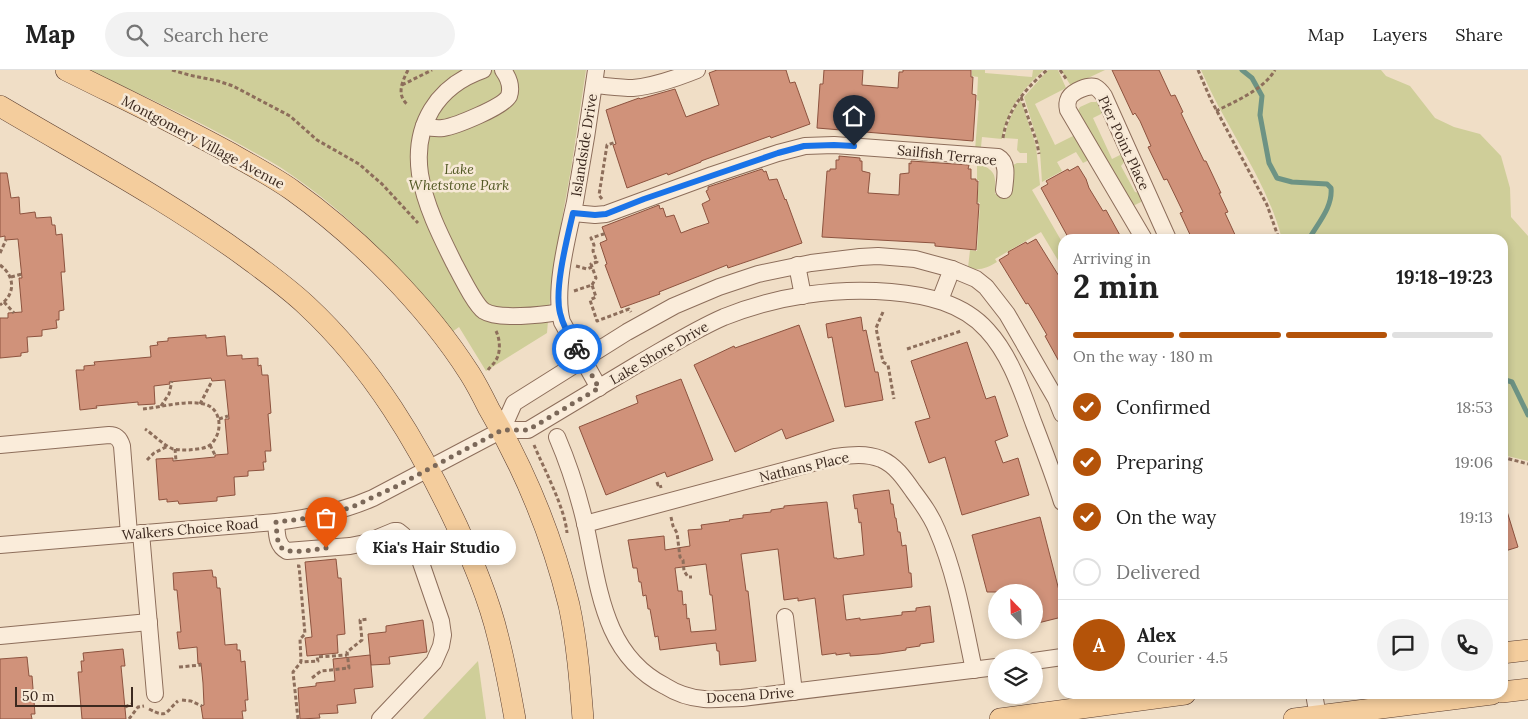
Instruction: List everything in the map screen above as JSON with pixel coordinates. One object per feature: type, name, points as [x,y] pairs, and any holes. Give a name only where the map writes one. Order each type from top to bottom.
[{"type":"main road","name":"Montgomery Village Avenue","points":[[66,70],[204,139],[291,190],[342,229],[371,256],[410,296],[441,333],[470,374],[502,430],[534,497],[554,549],[569,606],[583,719]]},
{"type":"main road","points":[[0,106],[179,211],[272,277],[305,304],[334,332],[382,391],[404,426],[429,469],[464,542],[484,590],[498,635],[515,719]]},
{"type":"main road","points":[[1508,652],[1528,650]]},
{"type":"main road","points":[[1508,691],[1528,689]]},
{"type":"main road","points":[[1000,719],[1147,699]]},
{"type":"main road","points":[[1294,719],[1452,699]]},
{"type":"street","points":[[483,70],[460,81],[442,94],[434,105],[424,126],[421,140],[420,167],[422,184],[428,204],[448,252],[480,307],[486,312],[538,315],[560,312]]},
{"type":"street","points":[[424,126],[438,129],[449,127],[471,119],[502,103],[508,97],[510,91],[508,78],[503,70]]},
{"type":"street","points":[[595,77],[627,88],[663,82],[697,70]]},
{"type":"street","name":"Islandside Drive","points":[[595,77],[558,296],[560,312],[568,333],[599,388]]},
{"type":"street","name":"Pier Point Place","points":[[1141,234],[1068,110],[1067,102],[1074,93],[1092,87],[1100,91],[1166,234]]},
{"type":"street","name":"Sailfish Terrace","points":[[573,213],[595,215],[610,212],[712,175],[804,146],[834,145],[998,157],[1004,163],[1004,190]]},
{"type":"street","points":[[1130,214],[1151,203]]},
{"type":"street","points":[[502,430],[514,403],[636,327],[674,306],[758,274],[798,265],[845,258],[878,256],[915,259],[952,269],[976,279],[994,296],[1018,331],[1058,404]]},
{"type":"street","points":[[798,265],[803,296]]},
{"type":"street","points":[[940,300],[952,269]]},
{"type":"street","name":"Lake Shore Drive","points":[[502,430],[528,430],[673,344],[717,321],[757,306],[826,292],[879,291],[920,295],[940,300],[959,309],[986,328],[997,342],[1006,357],[1029,411],[1058,491]]},
{"type":"street","name":"Walkers Choice Road","points":[[0,545],[318,517],[352,507],[372,498],[502,430]]},
{"type":"street","points":[[0,445],[109,435],[114,435],[118,438],[122,446],[149,622],[155,694]]},
{"type":"street","name":"Docena Drive","points":[[557,437],[572,472],[586,524],[604,613],[615,637],[632,662],[651,680],[676,692],[704,699],[742,698],[988,667]]},
{"type":"street","name":"Nathans Place","points":[[586,524],[836,457],[856,455],[870,456],[882,460],[893,466],[903,476],[929,513],[937,530],[958,600],[974,670]]},
{"type":"street","points":[[276,522],[279,543],[287,551],[350,546],[398,531],[419,557],[441,621],[443,635],[441,646],[434,662],[380,719]]},
{"type":"street","points":[[785,616],[794,692]]},
{"type":"street","points":[[0,636],[149,622]]},
{"type":"street","points":[[1043,660],[1058,658]]},
{"type":"street","points":[[1315,699],[1318,716]]},
{"type":"path","points":[[172,70],[233,86],[290,116],[317,140],[364,168],[399,202],[422,229]]},
{"type":"path","points":[[408,70],[402,85],[401,96],[408,105]]},
{"type":"path","points":[[402,85],[432,70]]},
{"type":"path","points":[[1003,138],[1010,116],[1021,96],[1047,70]]},
{"type":"path","points":[[1198,70],[1216,111],[1267,205],[1277,234]]},
{"type":"path","points":[[1216,111],[1240,99],[1270,80],[1275,70]]},
{"type":"path","points":[[1021,96],[1037,143],[1038,154]]},
{"type":"path","points":[[610,212],[599,195],[607,145],[616,142]]},
{"type":"path","points":[[558,296],[592,285],[596,278],[591,264],[597,262],[591,238],[607,233]]},
{"type":"path","points":[[0,253],[6,240]]},
{"type":"path","points":[[0,265],[8,271],[11,277],[10,293],[0,305]]},
{"type":"path","points":[[11,277],[22,274]]},
{"type":"path","points":[[592,285],[596,297],[590,300],[598,321],[629,309],[636,327]]},
{"type":"path","points":[[4,302],[14,313]]},
{"type":"path","points":[[882,312],[876,328],[883,362],[888,364],[894,399]]},
{"type":"path","points":[[488,380],[488,370],[497,359],[500,345],[497,332],[493,330]]},
{"type":"path","points":[[906,349],[962,331]]},
{"type":"path","points":[[160,406],[169,394],[172,381]]},
{"type":"path","points":[[200,404],[212,381]]},
{"type":"path","points":[[143,409],[193,403],[206,404],[213,409],[220,423],[213,443],[196,450],[175,449],[145,429]]},
{"type":"path","points":[[219,419],[228,416]]},
{"type":"path","points":[[210,445],[215,455]]},
{"type":"path","points":[[147,460],[154,453],[168,446]]},
{"type":"path","points":[[175,449],[176,461]]},
{"type":"path","points":[[1508,459],[1528,464]]},
{"type":"path","points":[[673,525],[677,533],[680,557],[683,560],[686,574],[692,577]]},
{"type":"path","points":[[290,567],[299,566],[305,634],[300,639],[301,662],[293,672],[298,719]]},
{"type":"path","points":[[312,678],[321,671],[348,668],[347,652],[362,640],[360,620],[369,620]]},
{"type":"path","points":[[301,662],[318,661],[318,657],[347,655]]},
{"type":"path","points":[[179,667],[201,665]]},
{"type":"path","points":[[182,700],[191,700],[202,706]]},
{"type":"path","points":[[125,707],[132,704]]},
{"type":"green space","name":"Lake Whetstone Park","points":[[89,70],[586,70],[560,230],[547,333],[486,371],[459,327],[452,332],[374,244],[307,186],[279,166],[210,128]]},
{"type":"green space","points":[[972,70],[985,70],[985,73],[1032,77],[1033,70],[1044,70],[1022,93],[1012,109],[1004,128],[1002,139],[982,137],[981,147],[975,150],[979,101],[977,100],[978,77],[972,76]]},
{"type":"green space","points":[[1048,70],[1058,70],[1066,88],[1035,104],[1055,145],[1073,136],[1078,137],[1091,159],[1083,163],[1076,152],[1057,162],[1062,171],[1042,182],[1040,152],[1024,97]]},
{"type":"green space","points":[[1061,70],[1105,70],[1071,86]]},
{"type":"green space","points":[[1201,70],[1381,70],[1386,76],[1410,86],[1435,118],[1454,127],[1480,134],[1501,156],[1510,188],[1511,217],[1528,236],[1528,461],[1508,456],[1508,234],[1280,234],[1256,174]]},
{"type":"green space","points":[[1020,101],[1022,103],[1036,146],[1040,185],[1032,190],[1058,235],[1058,260],[1041,232],[995,259],[997,262],[990,266],[980,269],[968,268],[970,250],[977,251],[980,203],[977,202],[979,180],[977,180],[977,164],[988,168],[994,174],[995,194],[1007,194],[1011,166],[1017,163],[1027,163],[1027,153],[1020,153],[1017,150],[1018,139],[1004,138]]},
{"type":"green space","points":[[1091,102],[1099,102],[1103,111],[1093,118],[1112,159],[1120,155],[1125,156],[1125,161],[1121,166],[1135,192],[1140,193],[1143,198],[1141,202],[1135,205],[1130,204],[1076,114],[1080,107]]},
{"type":"green space","points":[[478,661],[486,719],[423,719]]},
{"type":"building","points":[[717,70],[786,70],[790,83],[795,82],[810,124],[771,138],[770,136],[668,175],[667,173],[627,188],[613,145],[616,144],[606,110],[639,98],[675,89],[686,117],[719,105],[709,73]]},
{"type":"building","points":[[824,70],[863,70],[862,85],[898,88],[899,72],[903,72],[903,70],[971,70],[971,77],[973,77],[972,94],[976,95],[973,141],[817,128],[820,84],[823,84]]},
{"type":"building","points":[[1112,70],[1159,70],[1171,96],[1175,95],[1183,112],[1181,113],[1221,193],[1219,193],[1228,212],[1225,213],[1235,234],[1190,234],[1180,213],[1183,212],[1167,179],[1164,180],[1148,147],[1151,146],[1140,121],[1135,113],[1133,115]]},
{"type":"building","points":[[839,156],[860,158],[860,161],[862,161],[862,171],[870,173],[868,193],[899,195],[900,174],[909,173],[909,163],[911,164],[911,161],[969,165],[968,169],[971,169],[971,179],[978,181],[977,204],[979,204],[976,250],[935,246],[935,243],[822,237],[827,171],[836,169],[836,160],[839,160]]},
{"type":"building","points":[[1078,166],[1089,188],[1103,211],[1106,210],[1119,234],[1066,234],[1041,188],[1048,184],[1046,181],[1068,169],[1069,171]]},
{"type":"building","points":[[762,169],[764,172],[766,171],[769,180],[777,179],[802,243],[728,268],[727,265],[659,292],[660,294],[621,308],[605,265],[607,264],[600,243],[607,240],[602,227],[659,205],[660,209],[663,208],[666,217],[674,215],[681,233],[709,223],[702,204],[710,200],[706,191],[708,187]]},
{"type":"building","points":[[0,173],[7,173],[11,198],[19,197],[20,214],[35,212],[36,218],[51,217],[52,225],[55,225],[56,235],[62,234],[65,272],[61,272],[64,310],[59,311],[59,320],[56,320],[57,328],[42,330],[42,336],[27,337],[28,352],[21,353],[21,356],[0,358],[0,318],[8,318],[8,313],[22,312],[19,278],[22,278],[18,239],[5,240],[5,236],[0,237]]},
{"type":"building","points":[[1036,239],[1058,275],[1058,360],[1033,311],[1028,303],[1026,304],[999,260],[1009,254],[1008,252],[1026,242],[1027,244]]},
{"type":"building","points":[[861,317],[863,331],[866,330],[875,372],[878,372],[883,400],[845,407],[832,337],[828,338],[826,324]]},
{"type":"building","points":[[799,325],[834,421],[786,439],[782,429],[735,452],[694,365],[734,346],[735,348]]},
{"type":"building","points":[[206,335],[206,338],[225,336],[227,356],[242,355],[242,359],[258,358],[258,366],[261,365],[262,375],[268,375],[271,413],[268,414],[271,451],[265,451],[266,462],[263,462],[264,470],[248,471],[248,476],[234,477],[235,495],[217,497],[217,501],[179,504],[178,501],[167,502],[167,499],[159,500],[156,459],[173,458],[173,461],[228,454],[225,419],[229,419],[225,380],[212,381],[211,378],[169,382],[170,384],[154,386],[155,404],[138,405],[138,402],[96,406],[97,408],[80,410],[76,370],[84,370],[84,366],[95,365],[94,362],[151,357],[150,346],[158,345],[157,342],[168,341],[168,338]]},
{"type":"building","points":[[967,342],[986,399],[995,396],[1008,436],[995,441],[1003,463],[1018,458],[1029,495],[962,515],[945,457],[929,463],[915,422],[930,418],[911,361]]},
{"type":"building","points":[[681,379],[713,460],[667,477],[665,472],[606,495],[579,427],[638,403],[636,396]]},
{"type":"building","points":[[889,490],[902,546],[906,545],[912,587],[843,595],[846,620],[902,615],[902,612],[916,611],[916,608],[930,606],[934,642],[906,648],[906,650],[879,654],[850,656],[850,653],[836,655],[836,653],[822,655],[815,598],[798,601],[798,598],[784,600],[778,549],[741,554],[746,591],[748,591],[756,661],[720,665],[719,651],[717,651],[716,643],[660,650],[658,636],[655,637],[646,595],[643,596],[637,568],[633,568],[628,540],[664,536],[665,550],[690,546],[688,530],[702,529],[701,525],[743,518],[743,515],[771,512],[771,510],[784,508],[784,506],[827,502],[834,558],[864,555],[861,522],[859,523],[853,495]],"holes":[[[706,564],[710,595],[712,595],[716,630],[691,632],[689,618],[687,619],[686,604],[683,605],[682,591],[678,591],[675,568]]]},
{"type":"building","points":[[1508,514],[1518,547],[1508,550]]},
{"type":"building","points":[[1040,517],[1058,587],[1058,618],[1043,622],[1043,584],[988,584],[987,592],[972,535]]},
{"type":"building","points":[[336,559],[338,578],[341,578],[345,634],[337,635],[338,653],[307,656],[305,638],[312,637],[305,562]]},
{"type":"building","points":[[212,570],[213,577],[216,577],[217,588],[220,588],[225,645],[237,644],[237,650],[240,650],[241,662],[245,661],[248,700],[245,700],[246,711],[242,711],[243,719],[203,719],[201,706],[204,705],[203,683],[201,663],[198,664],[197,647],[179,649],[177,632],[181,632],[177,590],[174,590],[173,573]]},
{"type":"building","points":[[423,620],[427,652],[389,657],[390,664],[371,665],[368,634],[386,632],[386,626]]},
{"type":"building","points":[[123,649],[125,666],[121,666],[126,719],[82,719],[78,672],[82,672],[81,661],[84,661],[83,653]]},
{"type":"building","points":[[370,655],[373,687],[354,689],[356,703],[337,705],[338,713],[319,714],[320,718],[300,719],[298,688],[316,686],[316,683],[335,681],[333,659]]},
{"type":"building","points":[[27,657],[29,676],[32,676],[35,714],[31,714],[32,719],[0,719],[0,659]]},
{"type":"waterway","points":[[1242,70],[1252,78],[1262,96],[1260,115],[1269,163],[1277,178],[1292,182],[1327,184],[1331,188],[1330,202],[1312,234]]},
{"type":"waterway","points":[[1508,381],[1512,382],[1528,415]]},
{"type":"way so far","points":[[326,548],[292,552],[285,550],[279,543],[276,522],[318,517],[352,507],[397,486],[502,430],[528,430],[599,388],[577,349]]},
{"type":"place","name":"Kia's Hair Studio","points":[[326,548]]},
{"type":"route","points":[[577,349],[562,322],[558,296],[573,213],[606,214],[712,175],[804,146],[854,146]]}]
